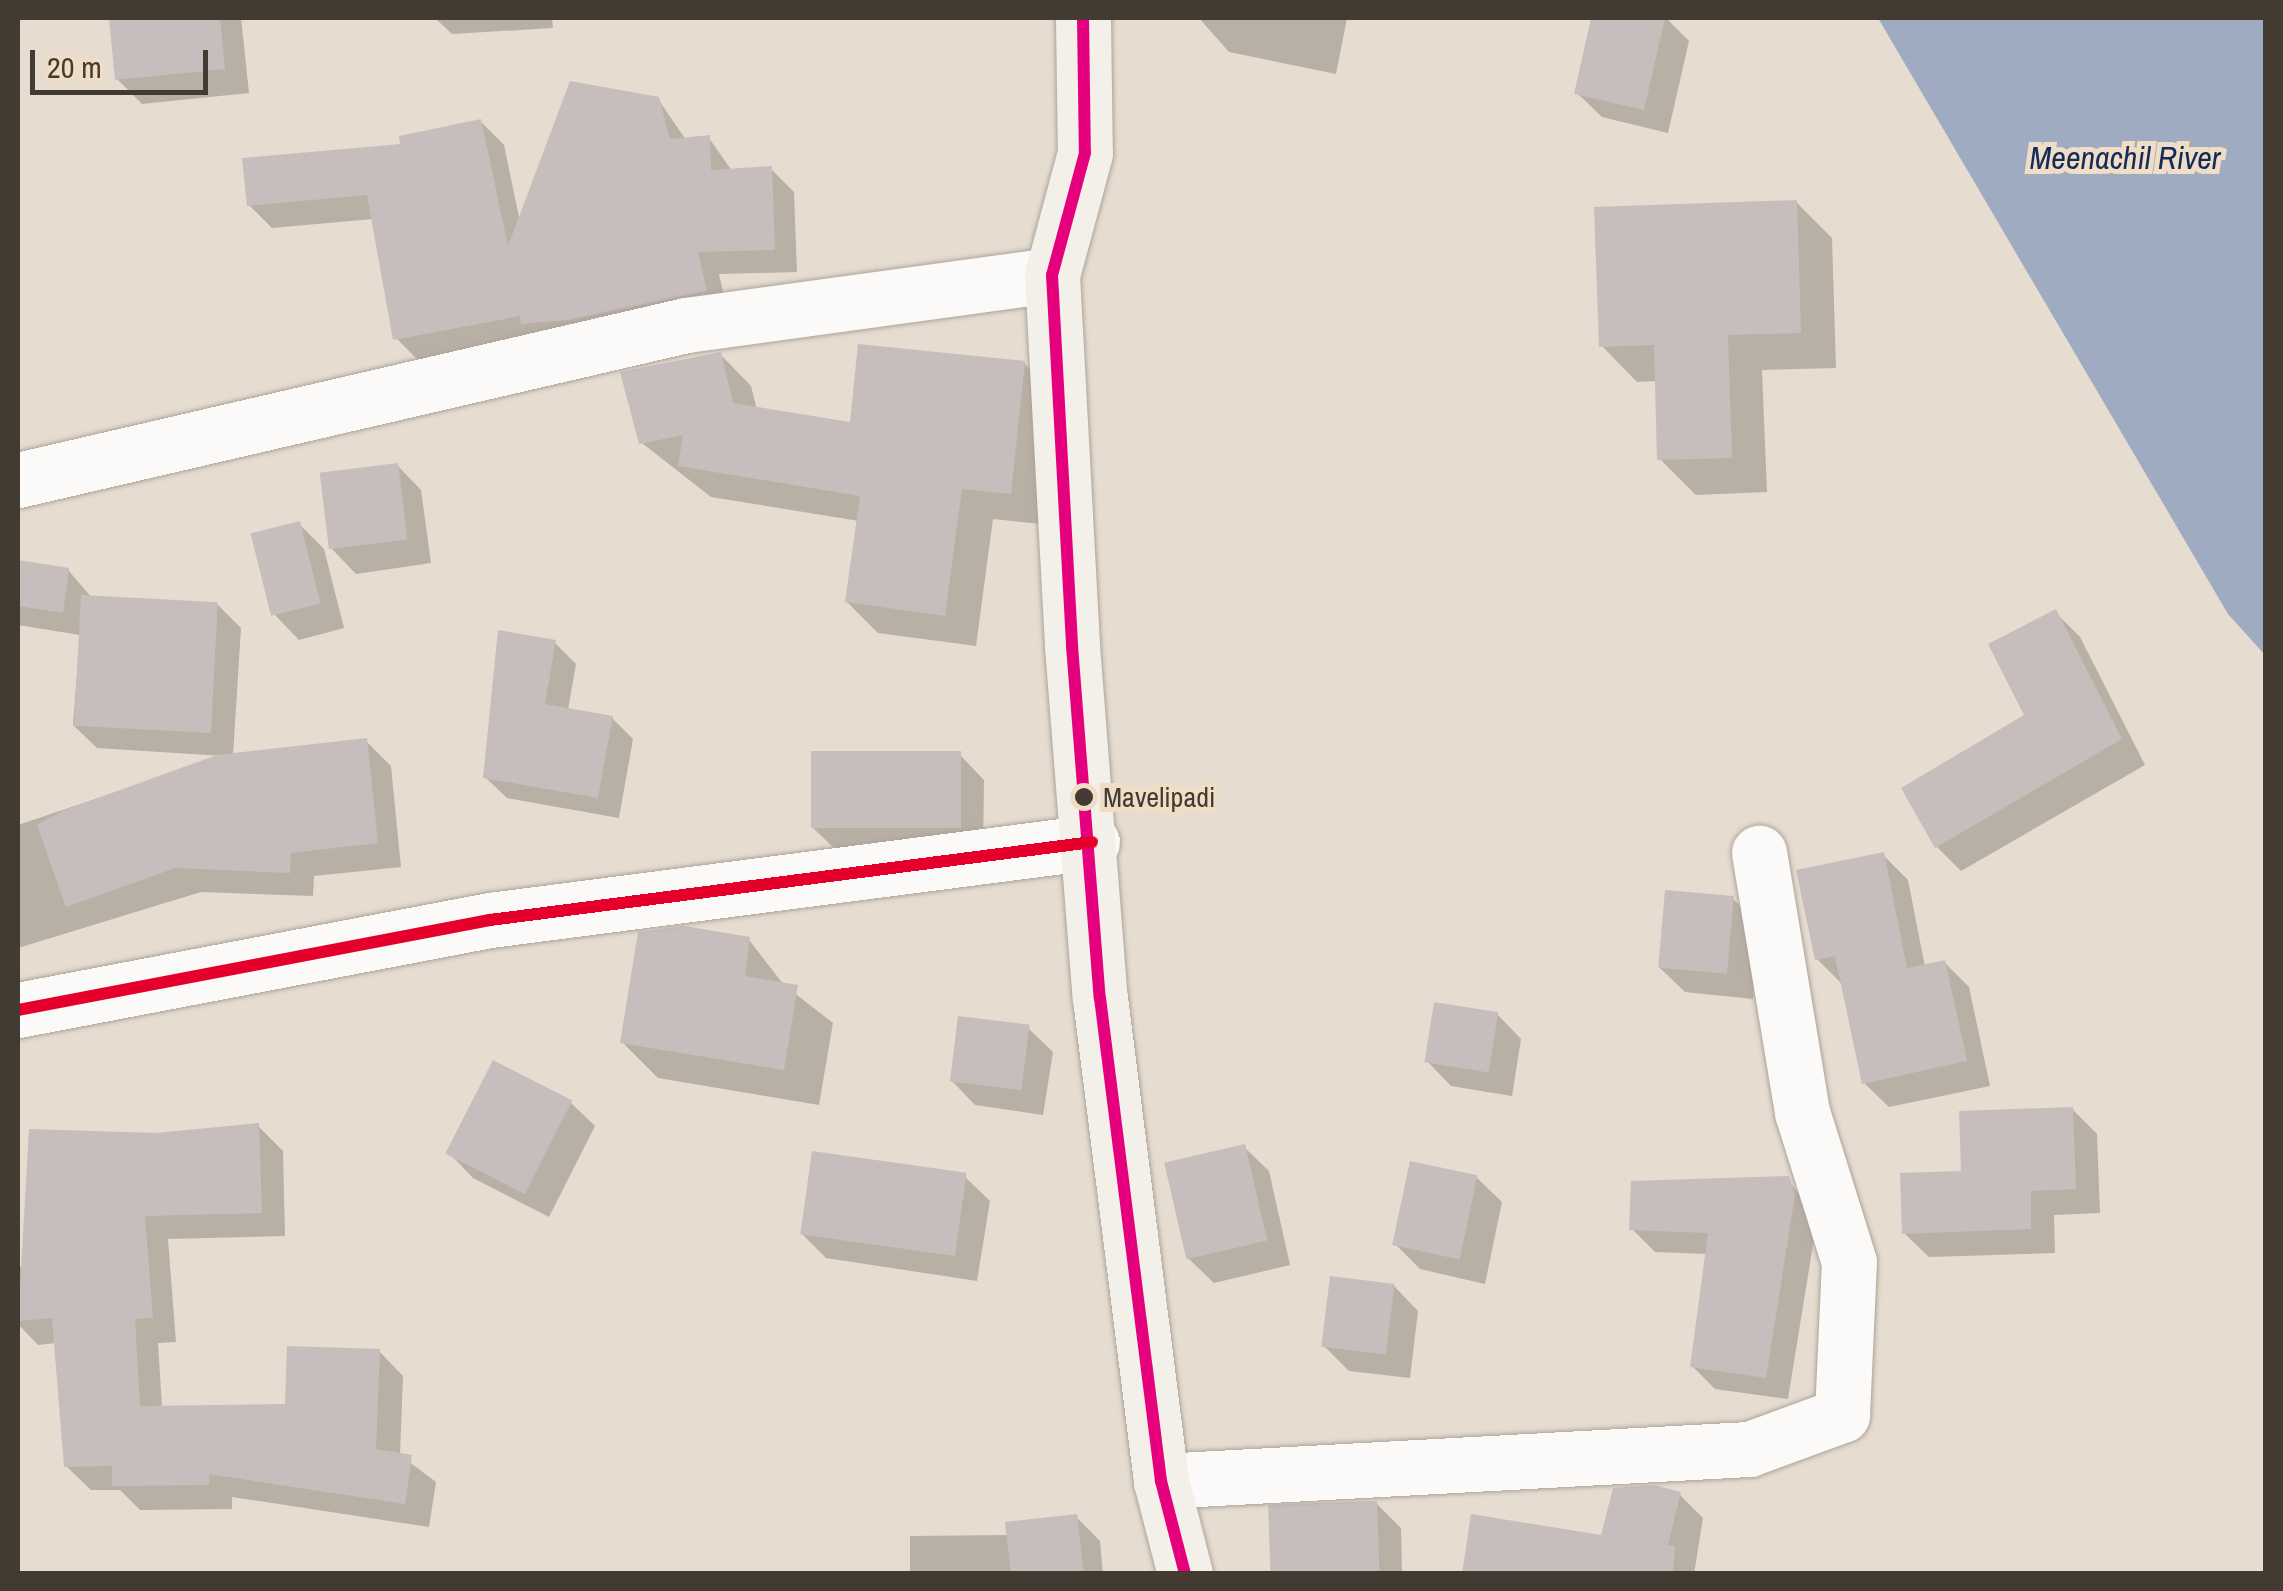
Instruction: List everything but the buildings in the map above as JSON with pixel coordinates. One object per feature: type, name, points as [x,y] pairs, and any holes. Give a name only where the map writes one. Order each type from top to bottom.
[{"type":"main road","points":[[1083,18],[1086,153],[1052,276],[1100,998],[1161,1481],[1185,1574]]},
{"type":"street","points":[[18,480],[686,325],[1052,276]]},
{"type":"street","points":[[18,1010],[490,920],[1092,842]]},
{"type":"street","points":[[1161,1481],[1749,1449],[1842,1415],[1849,1262],[1802,1112],[1760,853]]},
{"type":"water","name":"Meenachil River","points":[[1878,18],[2265,18],[2265,655],[2228,614]]},
{"type":"transit line","points":[[1083,18],[1085,153],[1052,275],[1072,646],[1100,998],[1161,1481],[1185,1574]]},
{"type":"transit line","points":[[18,1010],[490,920],[1092,842]]},
{"type":"place","name":"Mavelipadi","points":[[1084,797]]}]
